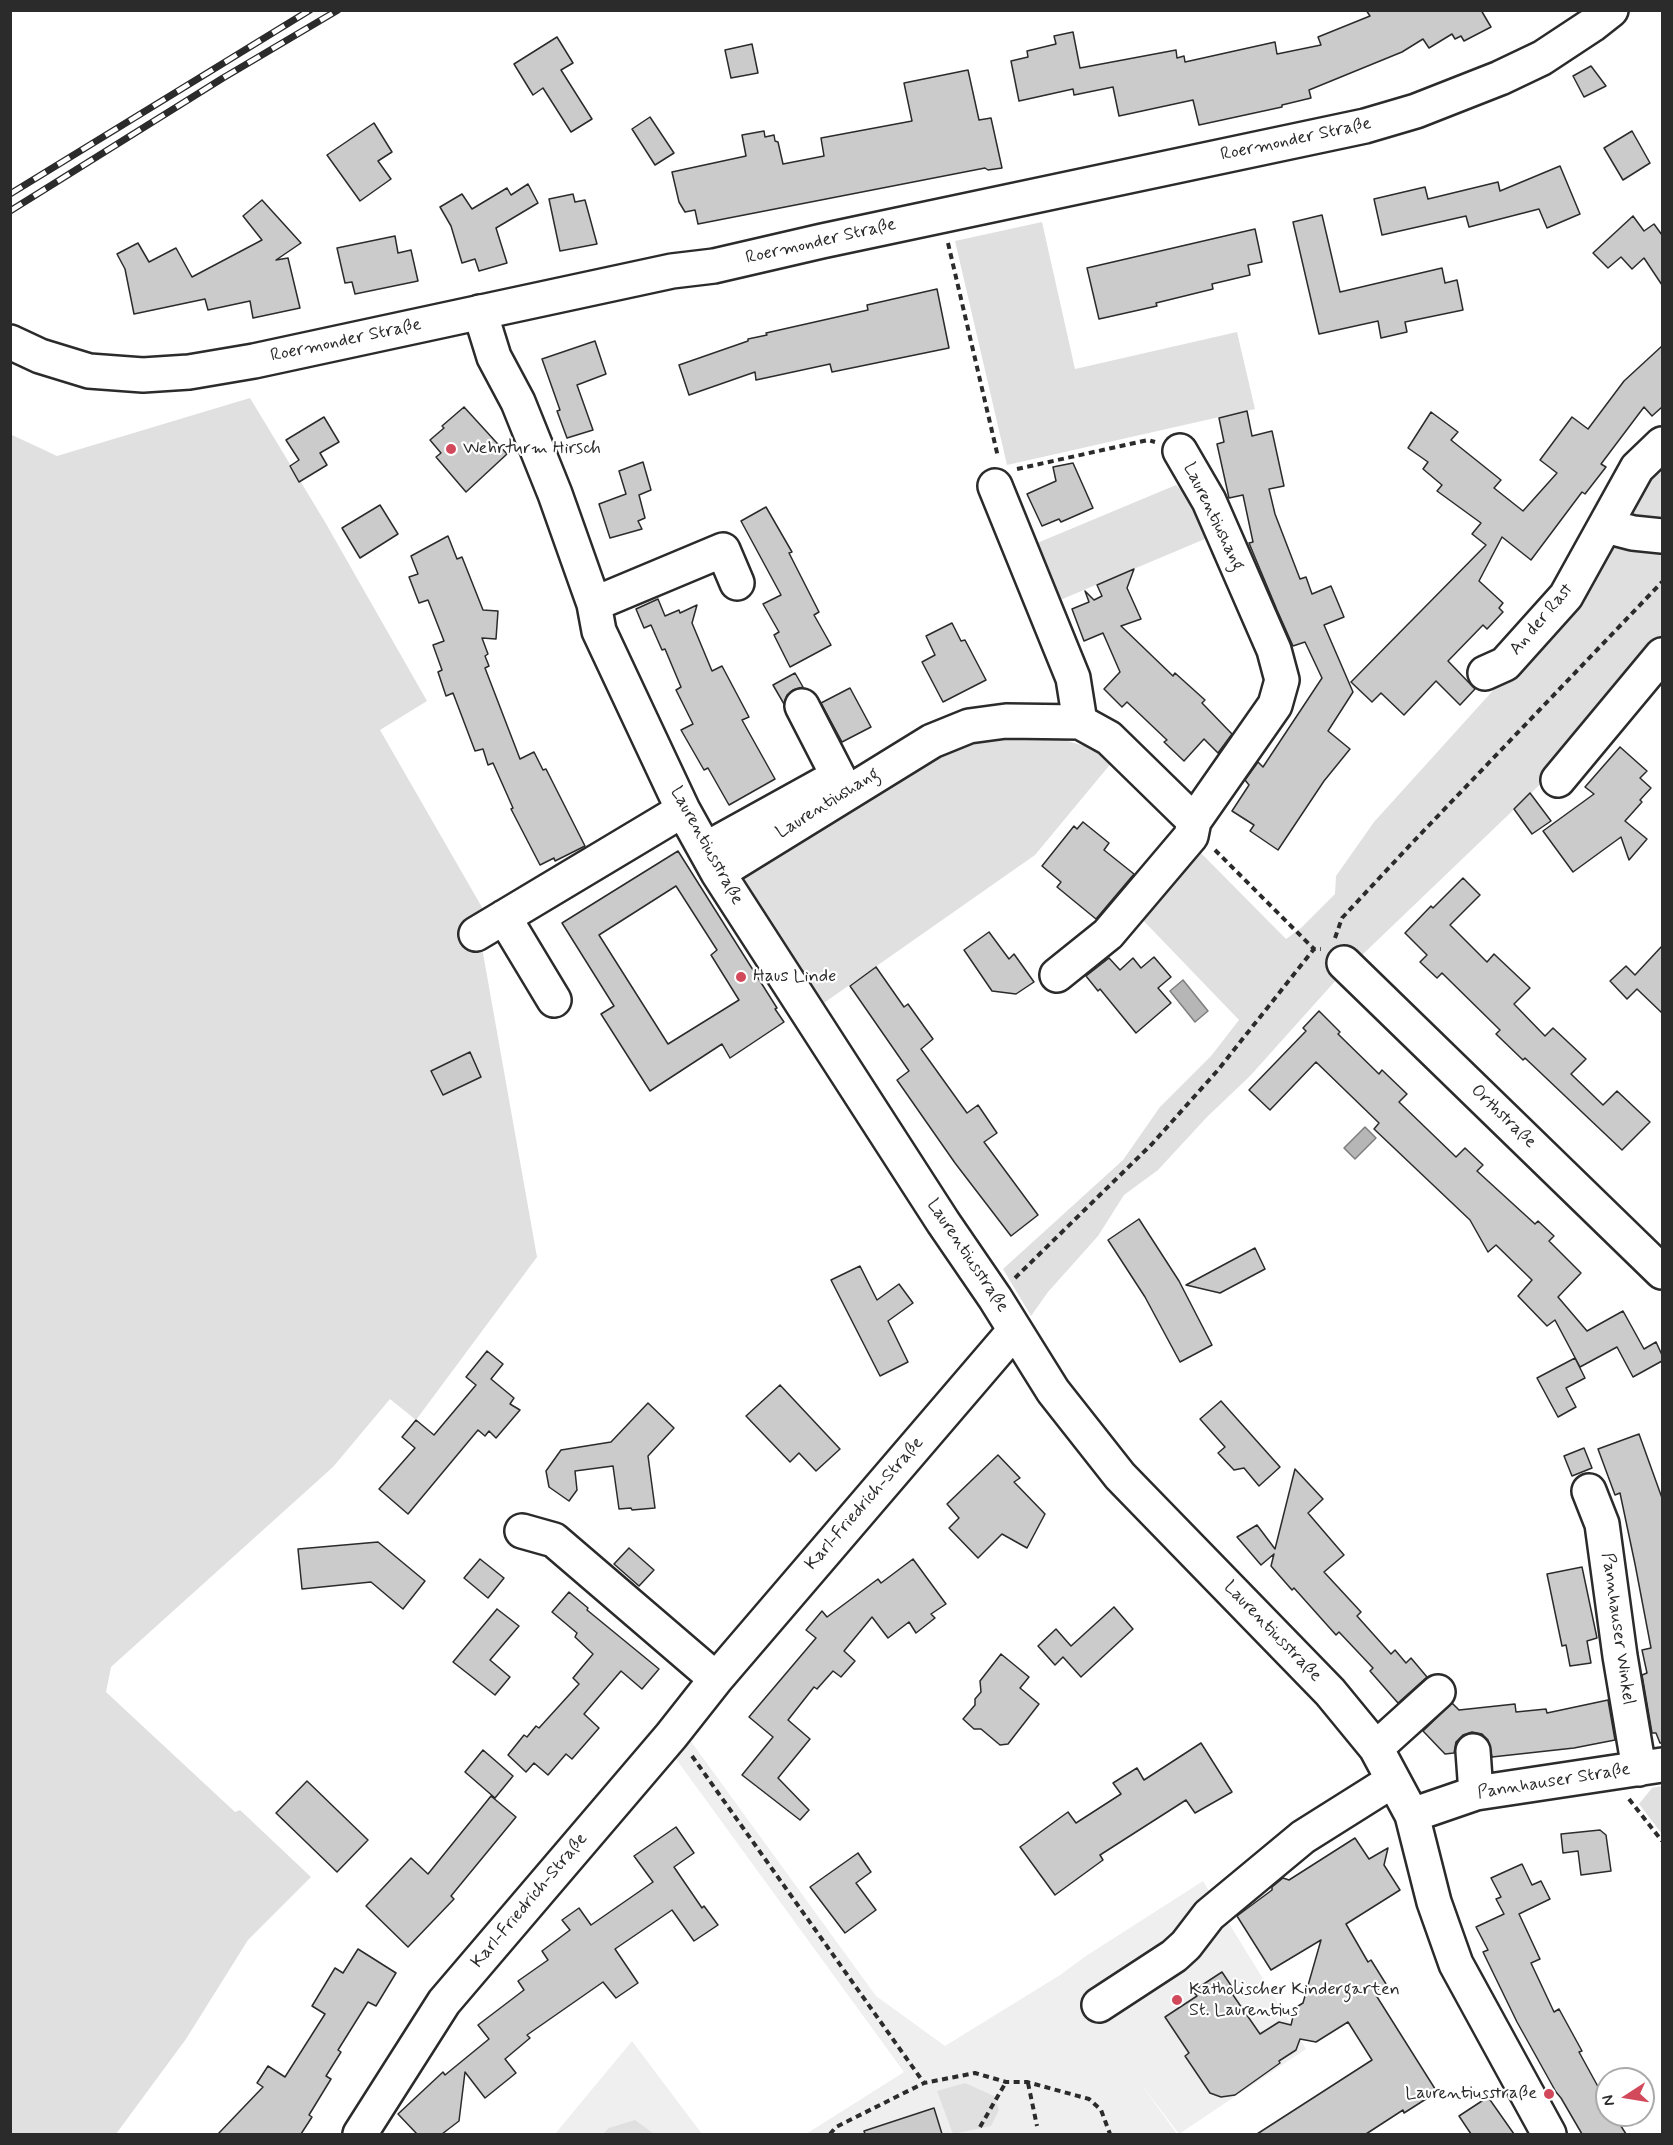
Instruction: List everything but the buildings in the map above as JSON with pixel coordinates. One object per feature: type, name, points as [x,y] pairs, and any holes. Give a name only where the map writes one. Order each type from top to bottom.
[{"type":"street","name":"Roermonder Straße","points":[[10,342],[40,356],[89,371],[143,375],[189,372],[254,361],[672,271],[714,266],[942,215],[1365,126],[1416,111],[1500,78],[1542,58],[1611,10]]},
{"type":"street","name":"Laurentiusstraße","points":[[480,312],[494,357],[518,402],[555,494],[594,604],[599,631],[683,810],[712,861],[1053,1391],[1120,1476],[1330,1692],[1376,1748],[1412,1815],[1434,1902],[1456,1964],[1549,2134]]},
{"type":"street","name":"An der Rast","points":[[1485,673],[1504,664],[1566,596],[1637,468],[1662,444]]},
{"type":"street","name":"Laurentiushang","points":[[1057,975],[1108,934],[1191,836],[1194,821],[1275,705],[1282,680],[1274,650],[1209,501],[1180,451]]},
{"type":"street","points":[[998,479],[1073,678],[1080,722]]},
{"type":"street","points":[[1606,526],[1633,533],[1662,536]]},
{"type":"street","points":[[594,604],[723,550],[737,583]]},
{"type":"street","points":[[1558,780],[1662,655]]},
{"type":"street","points":[[712,861],[838,776],[802,706]]},
{"type":"street","name":"Laurentiushang","points":[[712,861],[932,741],[969,726],[1006,721],[1080,722],[1109,738],[1194,821]]},
{"type":"street","points":[[476,934],[683,810]]},
{"type":"street","points":[[504,918],[554,1000]]},
{"type":"street","name":"Orthstraße","points":[[1344,963],[1662,1272]]},
{"type":"street","name":"Karl-Friedrich-Straße","points":[[360,2134],[444,2002],[671,1736],[716,1679],[1015,1330]]},
{"type":"street","name":"Pannhauser Winkel","points":[[1589,1491],[1602,1524],[1620,1656],[1642,1776]]},
{"type":"street","points":[[522,1531],[554,1540],[716,1679]]},
{"type":"street","points":[[1376,1748],[1438,1692]]},
{"type":"street","points":[[1473,1751],[1476,1793]]},
{"type":"street","name":"Pannhauser Straße","points":[[1412,1815],[1476,1793],[1642,1776]]},
{"type":"street","points":[[1099,2005],[1174,1956],[1186,1945],[1209,1915],[1303,1837],[1392,1781]]},
{"type":"path","points":[[942,215],[998,479]]},
{"type":"path","name":"Laurentiushang","points":[[998,479],[1148,440],[1180,451]]},
{"type":"path","points":[[1194,821],[1201,836],[1314,949]]},
{"type":"path","points":[[671,1736],[686,1749],[924,2083]]},
{"type":"path","name":"Pannhauser Straße","points":[[1642,1776],[1662,1840]]},
{"type":"path","points":[[830,2134],[836,2127],[924,2083],[975,2073],[1006,2082],[1027,2082],[1089,2099],[1101,2110],[1110,2134]]},
{"type":"path","points":[[980,2127],[1006,2082]]},
{"type":"path","points":[[1027,2082],[1037,2126]]},
{"type":"shaded area","points":[[1042,222],[1075,369],[1237,332],[1255,409],[1007,465],[955,241]]},
{"type":"shaded area","points":[[250,398],[325,522],[427,701],[380,730],[487,916],[481,942],[537,1257],[416,1420],[390,1399],[333,1467],[111,1667],[106,1692],[235,1812],[240,1810],[311,1877],[248,1940],[186,2039],[116,2134],[11,2134],[10,434],[57,456]]},
{"type":"shaded area","points":[[1662,464],[1662,642],[1552,773],[1337,979],[1250,1076],[1207,1117],[1158,1170],[1124,1195],[1098,1236],[1048,1292],[1031,1316],[1003,1269],[1123,1160],[1160,1107],[1211,1056],[1239,1020],[1137,914],[1194,846],[1286,939],[1301,928],[1335,894],[1336,876],[1374,822],[1507,675],[1646,480]]},
{"type":"shaded area","points":[[1176,485],[1203,513],[1212,536],[1053,603],[1030,546]]},
{"type":"shaded area","points":[[1037,732],[1088,747],[1113,761],[1035,855],[821,1005],[740,876],[930,755],[970,738]]},
{"type":"shaded area","points":[[1183,980],[1208,1011],[1195,1022],[1170,991]]},
{"type":"shaded area","points":[[1365,1127],[1376,1138],[1355,1159],[1344,1148]]},
{"type":"shaded area","points":[[690,1740],[876,1996],[945,2046],[1060,1975],[1203,1881],[1306,2049],[1179,2134],[1141,2084],[1177,2134],[806,2134],[904,2072],[676,1759]]},
{"type":"shaded area","points":[[1662,1786],[1662,1834],[1639,1804],[1652,1788]]},
{"type":"shaded area","points":[[632,2041],[702,2134],[555,2134]]},
{"type":"shaded area","points":[[965,2083],[994,2096],[999,2110],[991,2126],[953,2134],[937,2091]]},
{"type":"shaded area","points":[[635,2120],[654,2134],[603,2134],[609,2128]]},
{"type":"railway","points":[[10,194],[310,10]]},
{"type":"railway","points":[[10,211],[223,78],[338,10]]},
{"type":"place","name":"Wehrturm Hirsch","points":[[451,449]]},
{"type":"place","name":"Haus Linde","points":[[741,977]]},
{"type":"place","name":"Katholischer Kindergarten St. Laurentius","points":[[1177,2000]]},
{"type":"place","name":"Laurentiusstraße","points":[[1549,2094]]}]
